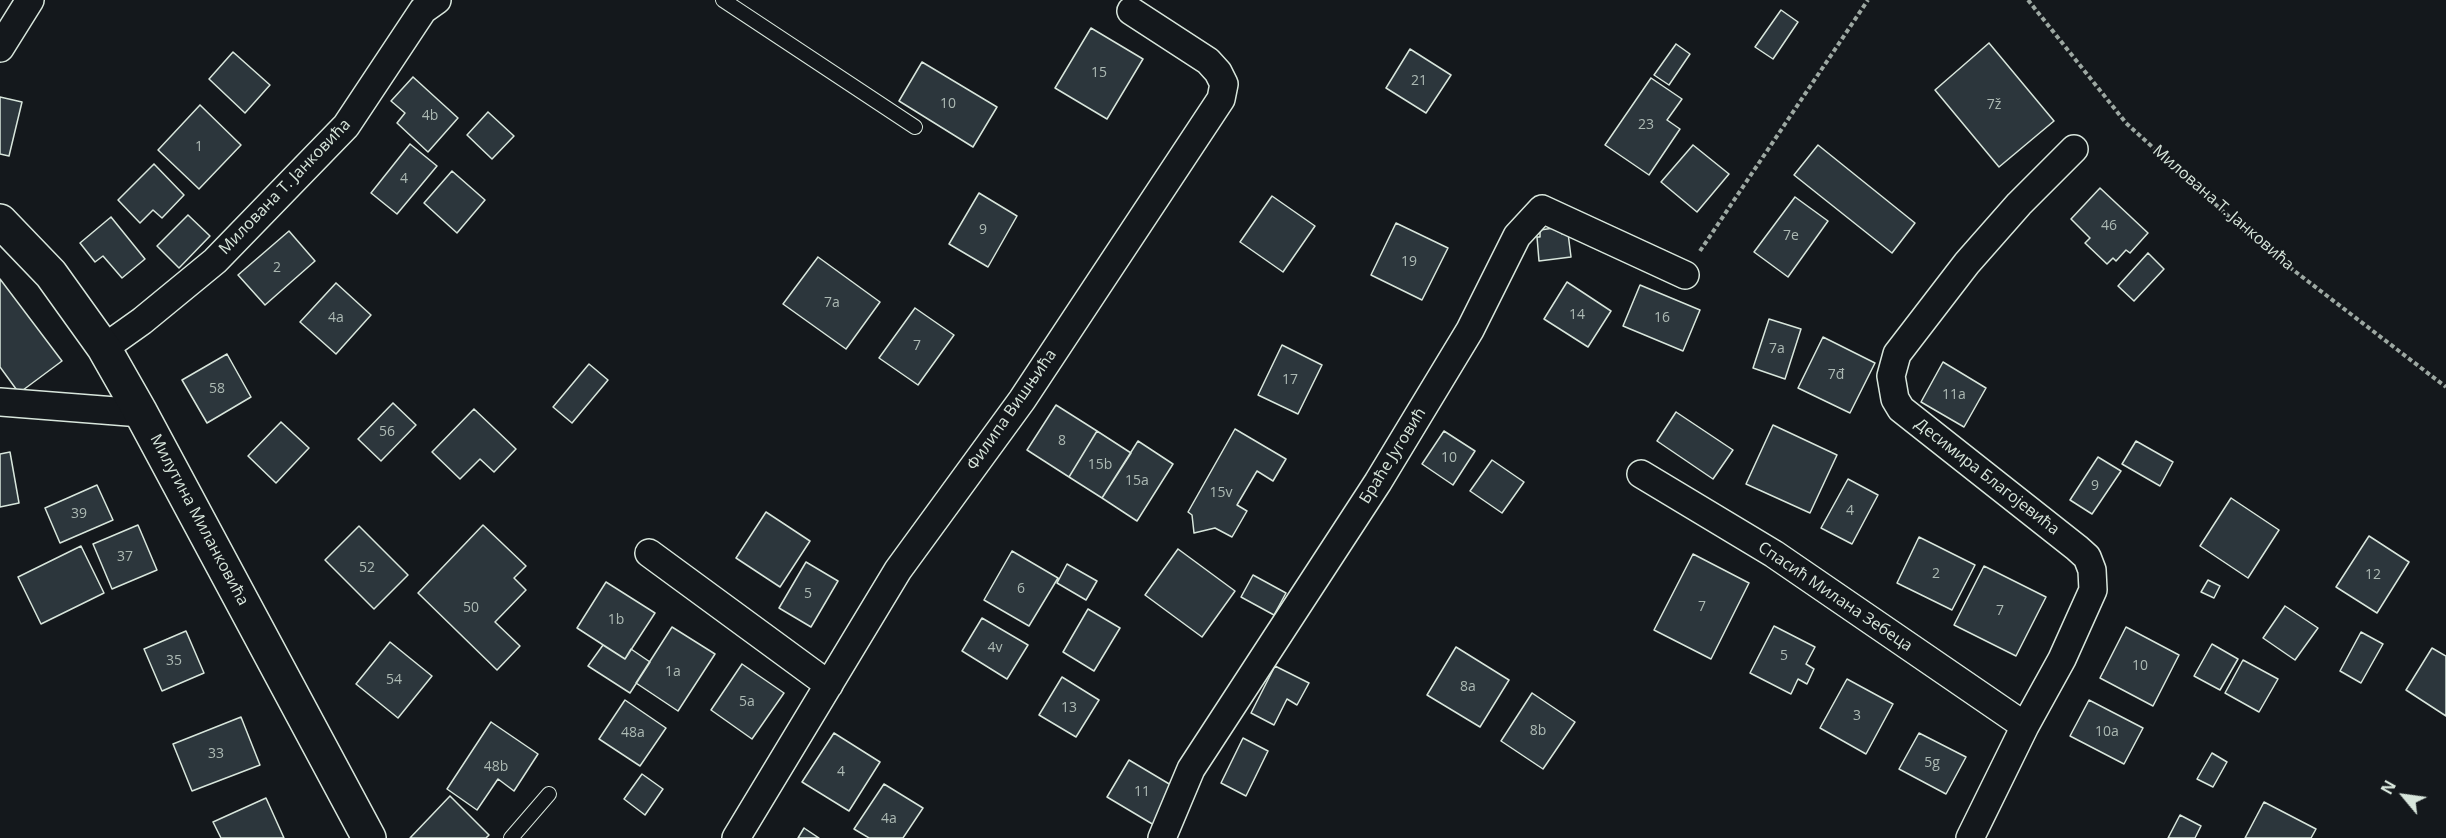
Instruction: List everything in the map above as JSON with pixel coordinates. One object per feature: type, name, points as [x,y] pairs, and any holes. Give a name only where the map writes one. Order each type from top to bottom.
[{"type":"street","points":[[0,48],[30,0]]},
{"type":"street","name":"Милована Т. Јанковића","points":[[104,348],[151,314],[215,261],[346,126],[423,10],[437,0]]},
{"type":"street","name":"Филипа Вишњића","points":[[736,838],[898,570],[1022,399],[1221,99],[1224,84],[1218,72],[1208,61],[1131,11]]},
{"type":"street","name":"Десимира Благојевића","points":[[1970,838],[2025,726],[2062,659],[2089,600],[2093,590],[2092,570],[2087,557],[2077,548],[1901,409],[1895,399],[1891,376],[1897,354],[1967,263],[2019,204],[2074,149]]},
{"type":"street","name":"Браће Југовић","points":[[1162,838],[1191,769],[1378,482],[1470,330],[1517,236],[1542,209],[1685,274]]},
{"type":"street","name":"Милутина Миланковића","points":[[0,221],[51,274],[104,348],[369,838]]},
{"type":"street","points":[[0,402],[141,413]]},
{"type":"street","name":"Спасић Милана Зебеца","points":[[1641,474],[1774,554],[2025,726]]},
{"type":"street","points":[[649,553],[829,685]]},
{"type":"lane","points":[[723,0],[915,127]]},
{"type":"lane","points":[[511,838],[549,794]]},
{"type":"path","points":[[1685,274],[1868,0]]},
{"type":"path","name":"Милована Т. Јанковића","points":[[2028,0],[2126,123],[2258,243],[2446,387]]},
{"type":"building","points":[[1781,10],[1798,22],[1773,59],[1755,47]]},
{"type":"building","points":[[1091,28],[1143,59],[1107,119],[1055,88]]},
{"type":"building","points":[[1989,43],[2054,121],[1999,167],[1935,90]]},
{"type":"building","points":[[1676,44],[1690,54],[1669,85],[1654,75]]},
{"type":"building","points":[[1410,49],[1451,75],[1426,113],[1386,88]]},
{"type":"building","points":[[233,52],[270,85],[245,113],[209,79]]},
{"type":"building","points":[[922,62],[997,107],[973,147],[899,101]]},
{"type":"building","points":[[413,77],[458,118],[428,152],[397,123],[405,113],[391,101]]},
{"type":"building","points":[[1651,78],[1682,99],[1667,120],[1680,129],[1649,175],[1605,145]]},
{"type":"building","points":[[0,97],[22,102],[9,156],[0,154]]},
{"type":"building","points":[[200,105],[241,145],[199,189],[158,150]]},
{"type":"building","points":[[488,112],[514,136],[492,159],[467,135]]},
{"type":"building","points":[[410,144],[437,166],[397,214],[371,193]]},
{"type":"building","points":[[1693,145],[1729,174],[1697,212],[1661,182]]},
{"type":"building","points":[[1818,145],[1915,223],[1892,253],[1794,175]]},
{"type":"building","points":[[154,164],[184,195],[162,218],[153,210],[140,223],[118,200]]},
{"type":"building","points":[[452,171],[485,200],[457,233],[424,203]]},
{"type":"building","points":[[2100,188],[2148,233],[2130,253],[2126,250],[2116,261],[2113,258],[2107,264],[2085,243],[2090,238],[2071,219]]},
{"type":"building","points":[[979,193],[1017,216],[988,267],[949,244]]},
{"type":"building","points":[[1272,196],[1315,226],[1283,272],[1240,242]]},
{"type":"building","points":[[1795,197],[1828,221],[1788,277],[1754,252]]},
{"type":"building","points":[[188,215],[210,236],[179,268],[157,246]]},
{"type":"building","points":[[111,217],[145,259],[122,278],[103,256],[95,262],[80,243]]},
{"type":"building","points":[[1396,223],[1448,248],[1422,300],[1371,275]]},
{"type":"building","points":[[1561,227],[1562,234],[1568,233],[1571,257],[1539,261],[1537,237],[1540,237],[1540,230]]},
{"type":"building","points":[[289,231],[315,261],[265,305],[238,275]]},
{"type":"building","points":[[2148,253],[2164,269],[2134,301],[2118,286]]},
{"type":"building","points":[[818,257],[880,302],[846,349],[783,304]]},
{"type":"building","points":[[0,279],[62,361],[19,393],[0,367]]},
{"type":"building","points":[[1567,282],[1611,311],[1588,347],[1544,319]]},
{"type":"building","points":[[336,283],[371,315],[336,354],[300,322]]},
{"type":"building","points":[[1640,285],[1700,310],[1683,351],[1623,326]]},
{"type":"building","points":[[915,308],[954,335],[918,385],[879,358]]},
{"type":"building","points":[[1769,319],[1801,329],[1785,379],[1753,368]]},
{"type":"building","points":[[1823,337],[1875,363],[1850,413],[1798,388]]},
{"type":"building","points":[[1282,345],[1322,365],[1298,414],[1258,395]]},
{"type":"building","points":[[227,354],[251,397],[207,423],[182,380]]},
{"type":"building","points":[[1943,362],[1986,388],[1964,427],[1921,402]]},
{"type":"building","points":[[589,364],[608,380],[572,423],[553,407]]},
{"type":"building","points":[[393,403],[416,425],[381,461],[358,439]]},
{"type":"building","points":[[1056,405],[1097,431],[1069,477],[1027,450]]},
{"type":"building","points":[[474,409],[516,449],[494,472],[480,459],[460,479],[432,452]]},
{"type":"building","points":[[1676,412],[1733,450],[1713,479],[1657,441]]},
{"type":"building","points":[[281,422],[309,448],[276,483],[248,456]]},
{"type":"building","points":[[1773,425],[1837,455],[1810,513],[1746,484]]},
{"type":"building","points":[[1235,429],[1286,459],[1273,481],[1257,471],[1237,505],[1247,511],[1232,537],[1215,528],[1194,533],[1192,515],[1188,512]]},
{"type":"building","points":[[1097,431],[1131,453],[1102,498],[1069,477]]},
{"type":"building","points":[[1444,431],[1475,451],[1453,485],[1422,464]]},
{"type":"building","points":[[1138,441],[1173,464],[1137,521],[1102,498]]},
{"type":"building","points":[[2136,441],[2173,462],[2160,486],[2122,464]]},
{"type":"building","points":[[10,452],[19,503],[0,507],[0,454]]},
{"type":"building","points":[[2098,457],[2121,471],[2092,514],[2070,500]]},
{"type":"building","points":[[1492,460],[1524,482],[1502,513],[1470,491]]},
{"type":"building","points":[[1848,479],[1878,495],[1852,544],[1821,528]]},
{"type":"building","points":[[97,485],[113,520],[60,543],[45,508]]},
{"type":"building","points":[[2231,498],[2279,530],[2248,578],[2200,546]]},
{"type":"building","points":[[766,512],[810,541],[780,587],[736,558]]},
{"type":"building","points":[[138,525],[157,570],[112,589],[93,544]]},
{"type":"building","points":[[483,525],[526,566],[514,578],[526,590],[495,622],[520,646],[497,670],[418,593]]},
{"type":"building","points":[[359,526],[408,575],[374,609],[325,560]]},
{"type":"building","points":[[2369,536],[2409,562],[2377,613],[2336,587]]},
{"type":"building","points":[[1919,537],[1975,565],[1952,610],[1897,583]]},
{"type":"building","points":[[81,546],[104,593],[41,624],[18,577]]},
{"type":"building","points":[[1178,549],[1235,591],[1202,637],[1145,595]]},
{"type":"building","points":[[1012,551],[1058,578],[1029,626],[984,600]]},
{"type":"building","points":[[1693,554],[1749,583],[1711,659],[1654,630]]},
{"type":"building","points":[[806,562],[838,581],[811,627],[779,608]]},
{"type":"building","points":[[1067,564],[1097,581],[1086,600],[1057,583]]},
{"type":"building","points":[[1984,566],[2046,597],[2016,656],[1954,625]]},
{"type":"building","points":[[1253,575],[1286,593],[1274,615],[1241,597]]},
{"type":"building","points":[[2208,580],[2220,586],[2214,598],[2201,592]]},
{"type":"building","points":[[606,582],[655,613],[625,659],[577,628]]},
{"type":"building","points":[[2285,606],[2318,628],[2295,660],[2263,638]]},
{"type":"building","points":[[1088,609],[1120,628],[1094,671],[1063,652]]},
{"type":"building","points":[[982,618],[1028,645],[1007,679],[962,651]]},
{"type":"building","points":[[1774,626],[1815,647],[1806,664],[1814,669],[1807,684],[1798,679],[1791,694],[1750,673]]},
{"type":"building","points":[[672,627],[715,654],[678,711],[636,683]]},
{"type":"building","points":[[2126,627],[2179,655],[2153,706],[2100,678]]},
{"type":"building","points":[[186,631],[204,673],[162,691],[144,649]]},
{"type":"building","points":[[2361,632],[2383,644],[2361,683],[2340,671]]},
{"type":"building","points":[[390,642],[432,676],[398,718],[356,684]]},
{"type":"building","points":[[2212,644],[2238,659],[2220,690],[2194,676]]},
{"type":"building","points":[[603,645],[625,659],[631,649],[650,662],[630,693],[588,666]]},
{"type":"building","points":[[1456,647],[1509,680],[1480,727],[1427,695]]},
{"type":"building","points":[[2432,648],[2446,656],[2446,716],[2406,690]]},
{"type":"building","points":[[2243,660],[2278,679],[2259,712],[2225,693]]},
{"type":"building","points":[[742,664],[784,693],[752,739],[711,710]]},
{"type":"building","points":[[1275,666],[1309,683],[1297,705],[1287,699],[1274,725],[1251,713]]},
{"type":"building","points":[[1062,677],[1099,700],[1076,737],[1039,715]]},
{"type":"building","points":[[1847,679],[1893,704],[1866,754],[1820,728]]},
{"type":"building","points":[[1532,693],[1575,722],[1543,769],[1501,741]]},
{"type":"building","points":[[625,700],[666,728],[640,766],[599,739]]},
{"type":"building","points":[[2089,700],[2143,728],[2124,764],[2070,736]]},
{"type":"building","points":[[241,717],[260,765],[192,791],[173,744]]},
{"type":"building","points":[[491,722],[538,754],[514,791],[498,779],[477,810],[447,789]]},
{"type":"building","points":[[834,733],[880,762],[849,811],[802,782]]},
{"type":"building","points":[[1919,733],[1966,757],[1946,794],[1899,769]]},
{"type":"building","points":[[1243,738],[1268,751],[1246,796],[1221,783]]},
{"type":"building","points":[[2212,753],[2227,762],[2213,787],[2197,779]]},
{"type":"building","points":[[1129,760],[1176,788],[1154,825],[1107,797]]},
{"type":"building","points":[[642,774],[663,789],[645,815],[624,799]]},
{"type":"building","points":[[884,784],[923,808],[903,838],[869,838],[854,829]]},
{"type":"building","points":[[450,796],[489,835],[486,838],[410,838]]},
{"type":"building","points":[[266,798],[284,838],[221,838],[213,822]]},
{"type":"building","points":[[2264,802],[2316,829],[2311,838],[2245,838]]},
{"type":"building","points":[[2180,815],[2201,826],[2195,838],[2168,838]]},
{"type":"building","points":[[804,828],[819,838],[798,838]]}]
